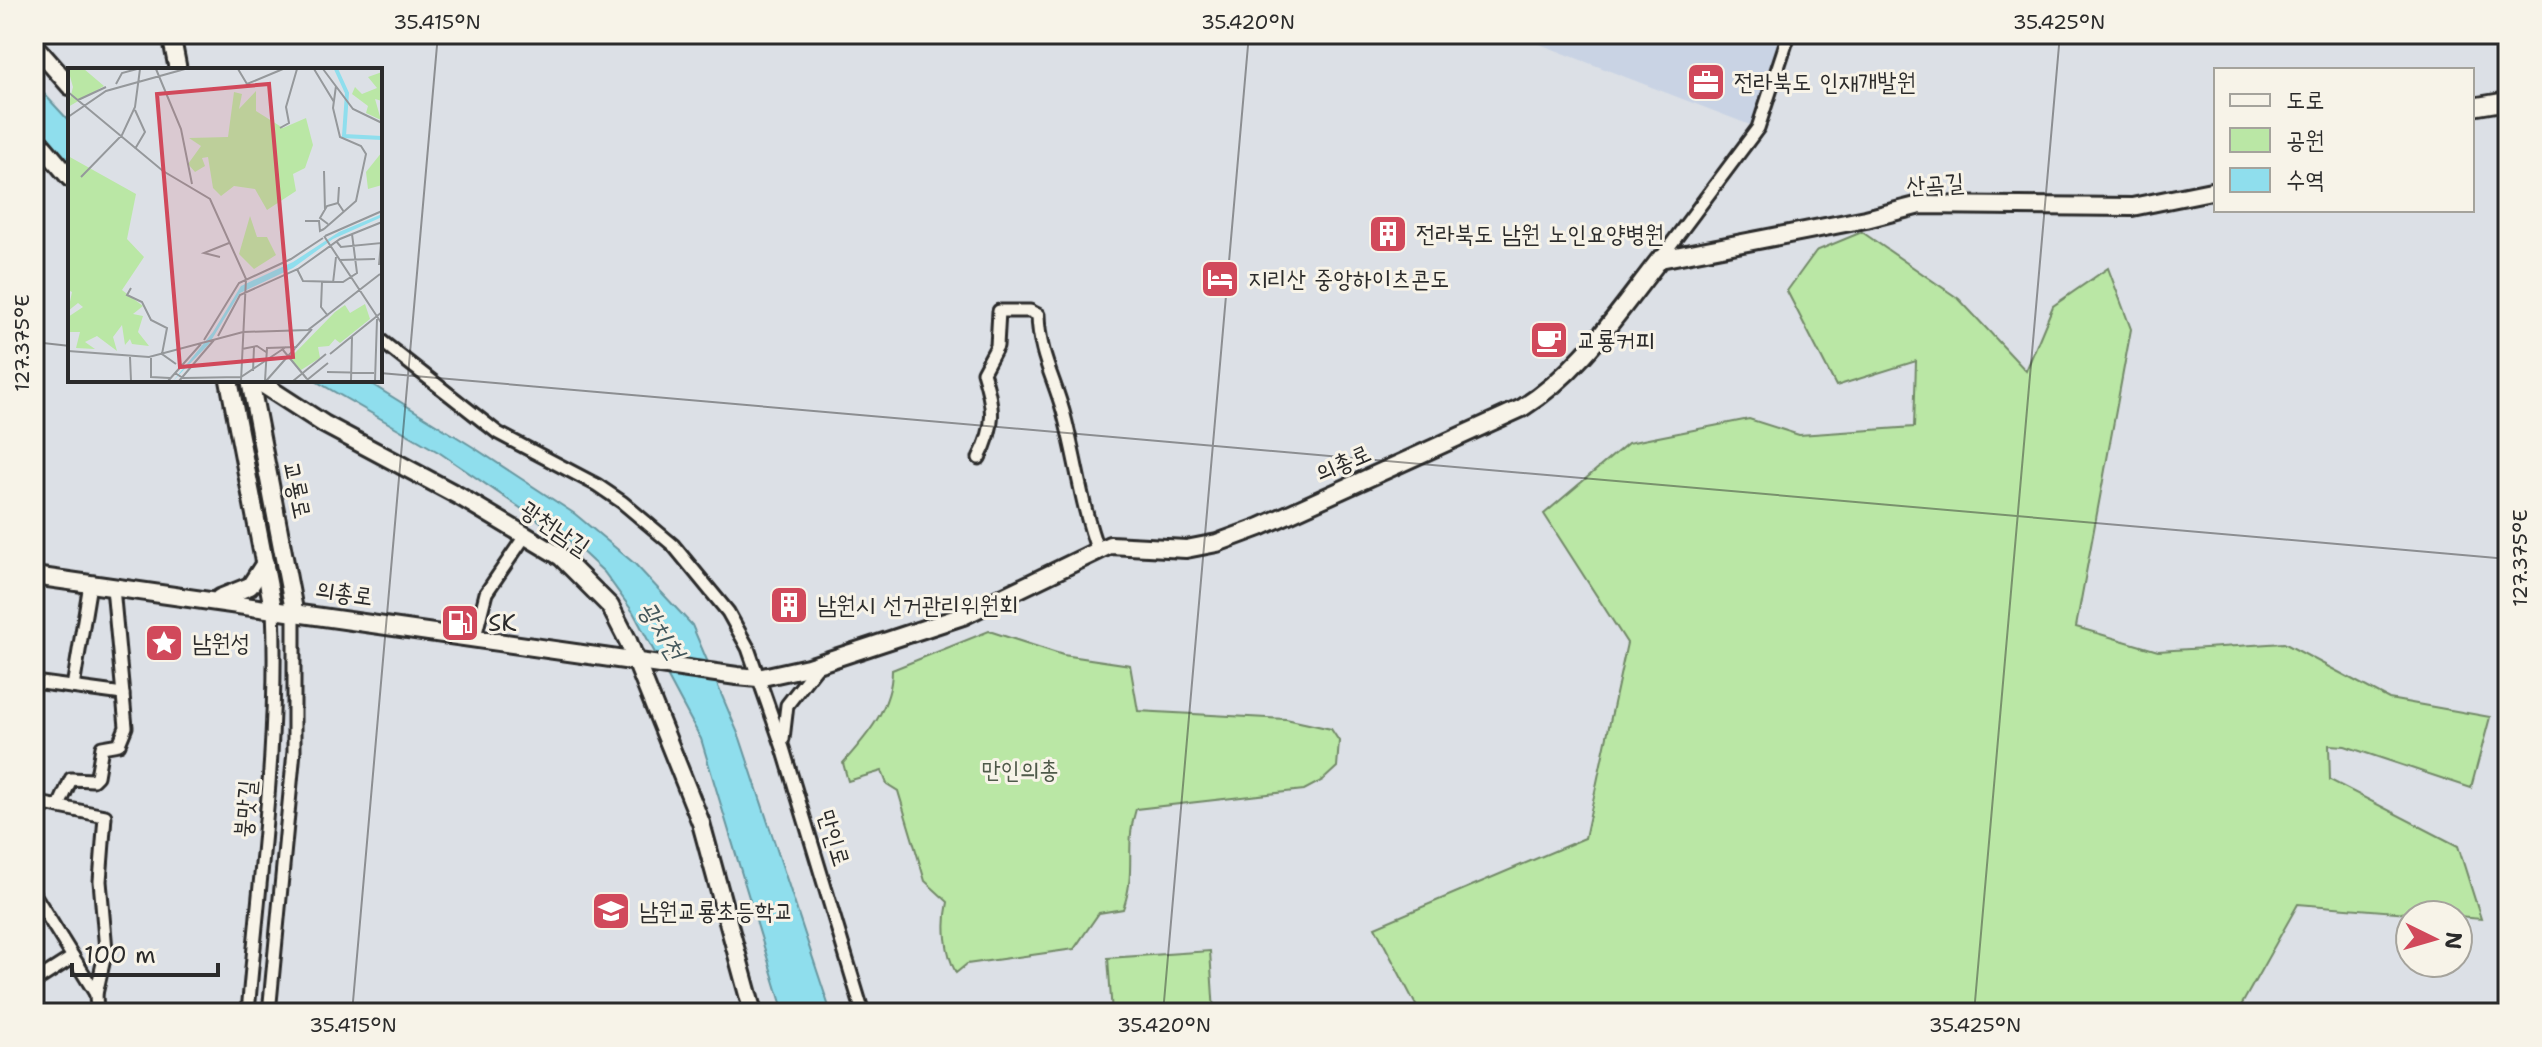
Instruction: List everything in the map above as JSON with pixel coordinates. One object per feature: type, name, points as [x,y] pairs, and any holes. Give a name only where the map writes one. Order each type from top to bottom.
[{"type":"street","points":[[171,34],[178,68]]},
{"type":"street","name":"의총로","points":[[34,576],[294,610],[758,678],[819,664],[963,616],[1110,545],[1175,549],[1217,543],[1522,408],[1548,392],[1572,369],[1660,259],[1758,128],[1789,34]]},
{"type":"street","points":[[34,45],[68,84]]},
{"type":"street","points":[[2474,107],[2508,101]]},
{"type":"street","points":[[34,136],[68,176]]},
{"type":"street","name":"산곡길","points":[[1660,259],[1866,219],[1920,205],[2132,207],[2214,190]]},
{"type":"street","points":[[979,458],[991,435],[992,403],[983,372],[997,346],[999,311],[1030,311],[1038,315],[1041,354],[1062,410],[1084,515],[1098,551]]},
{"type":"street","name":"만인로","points":[[382,342],[498,433],[597,485],[647,521],[697,571],[728,612],[741,633],[783,748],[863,1013]]},
{"type":"street","name":"교룡로","points":[[229,382],[273,608]]},
{"type":"street","name":"교룡로","points":[[250,382],[294,610]]},
{"type":"street","name":"광천남길","points":[[259,382],[324,424],[561,557],[610,606],[641,662],[701,823],[753,1013]]},
{"type":"street","points":[[475,637],[486,593],[525,536]]},
{"type":"street","points":[[210,600],[243,592],[265,563]]},
{"type":"street","points":[[73,687],[90,584]]},
{"type":"street","points":[[59,806],[71,779],[93,780],[97,776],[102,747],[119,744],[123,739],[126,717],[113,588]]},
{"type":"street","name":"붕맛길","points":[[248,1013],[276,694],[273,608]]},
{"type":"street","name":"붕맛길","points":[[269,1013],[294,751],[294,610]]},
{"type":"street","points":[[783,748],[787,705],[819,664]]},
{"type":"street","points":[[34,682],[123,694]]},
{"type":"street","points":[[34,802],[105,816],[100,881],[106,950],[96,994],[97,1013]]},
{"type":"street","points":[[34,894],[96,994]]},
{"type":"street","points":[[34,982],[73,957]]},
{"type":"shaded area","name":"전라북도 인재개발원","points":[[1514,34],[1789,34],[1758,128]]},
{"type":"green space","points":[[1862,232],[1959,299],[2026,371],[2053,306],[2108,268],[2131,329],[2076,627],[2158,651],[2284,643],[2389,699],[2490,717],[2471,788],[2345,746],[2329,745],[2330,780],[2458,846],[2481,919],[2474,918],[2474,899],[2394,899],[2394,912],[2298,904],[2237,1013],[1420,1013],[1375,927],[1585,838],[1627,643],[1544,514],[1628,443],[1749,419],[1799,435],[1914,427],[1916,361],[1836,386],[1787,291],[1816,251]]},
{"type":"green space","name":"만인의총","points":[[989,631],[1063,655],[1130,665],[1138,711],[1286,719],[1331,729],[1339,741],[1337,767],[1323,780],[1304,790],[1136,809],[1131,834],[1129,882],[1123,909],[1099,913],[1074,949],[967,964],[956,973],[946,938],[948,902],[925,881],[898,791],[887,784],[882,771],[848,781],[843,763],[869,732],[883,709],[892,670]]},
{"type":"green space","points":[[1210,951],[1214,1013],[1112,1013],[1108,958]]},
{"type":"water","points":[[34,83],[68,120],[68,163],[34,126]]},
{"type":"water","name":"광치천","points":[[317,382],[368,382],[473,447],[575,514],[635,564],[692,625],[740,738],[831,1013],[784,1013],[701,739],[633,612],[604,572],[576,546],[440,453]]},
{"type":"place","name":"전라북도 인재개발원","points":[[1706,82]]},
{"type":"place","name":"전라북도 남원 노인요양병원","points":[[1388,234]]},
{"type":"place","name":"지리산 중앙하이츠콘도","points":[[1220,279]]},
{"type":"place","name":"교룡커피","points":[[1549,340]]},
{"type":"place","name":"남원시 선거관리위원회","points":[[789,605]]},
{"type":"place","name":"SK","points":[[460,623]]},
{"type":"place","name":"남원성","points":[[164,643]]},
{"type":"place","name":"남원교룡초등학교","points":[[611,911]]}]
